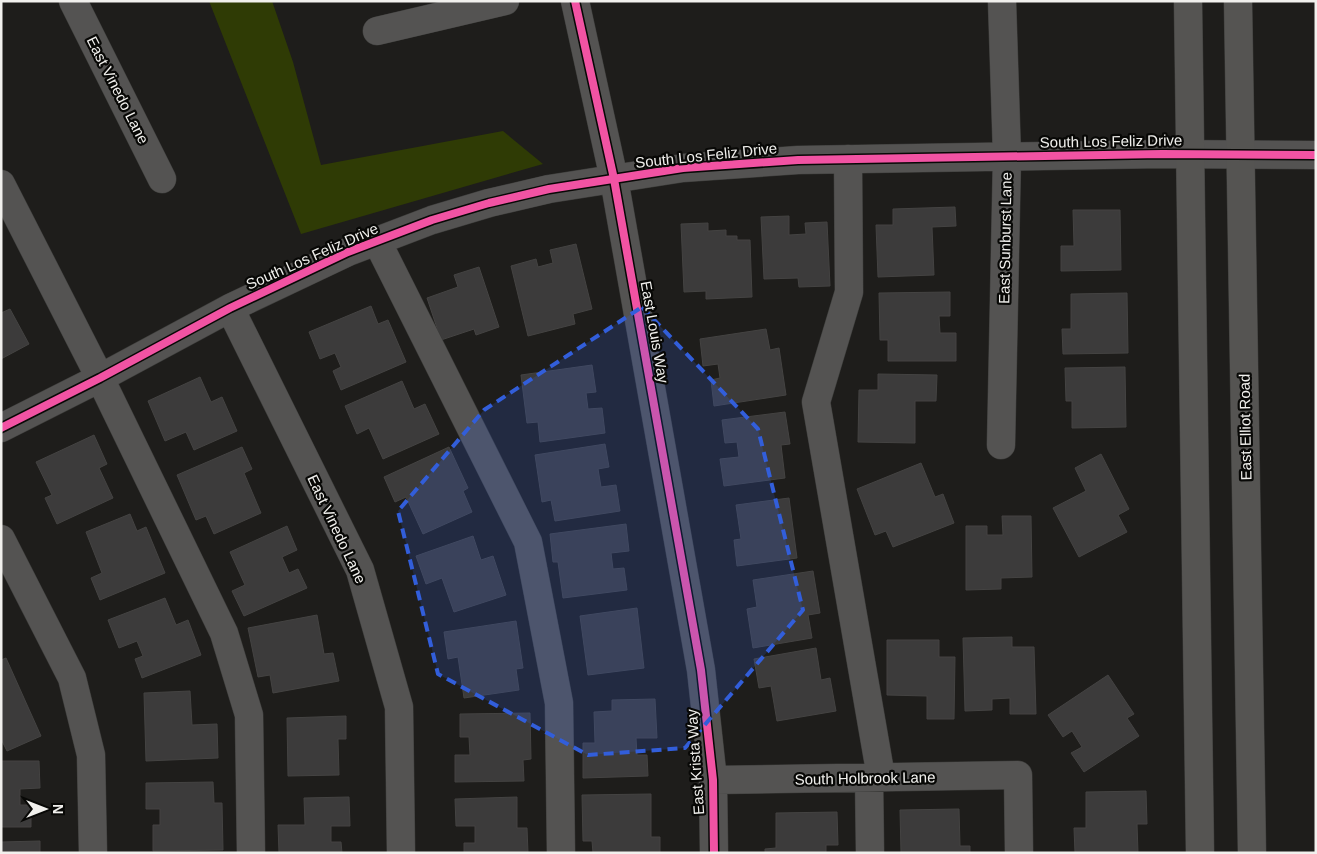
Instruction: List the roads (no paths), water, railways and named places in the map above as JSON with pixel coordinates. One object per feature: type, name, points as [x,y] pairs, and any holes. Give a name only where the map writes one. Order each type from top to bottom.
[{"type":"main road","points":[[1188,1],[1200,853]]},
{"type":"main road","name":"East Elliot Road","points":[[1238,1],[1252,853]]},
{"type":"street","name":"East Vinedo Lane","points":[[73,1],[162,179]]},
{"type":"street","points":[[377,31],[505,1]]},
{"type":"street","name":"East Louis Way","points":[[576,1],[614,179],[702,670]]},
{"type":"street","name":"East Sunburst Lane","points":[[1001,446],[1007,156],[1002,1]]},
{"type":"street","name":"South Los Feliz Drive","points":[[1,428],[100,378],[230,308],[377,241],[432,220],[489,203],[549,189],[683,168],[798,160],[1190,154],[1240,156],[1316,155]]},
{"type":"street","points":[[848,159],[849,292],[816,402],[875,778],[870,853]]},
{"type":"street","points":[[1,184],[100,378],[224,633],[249,715],[251,853]]},
{"type":"street","points":[[377,241],[528,542],[559,703],[561,853]]},
{"type":"street","name":"East Vinedo Lane","points":[[230,308],[360,570],[399,707],[401,853]]},
{"type":"street","points":[[1,539],[72,678],[91,755],[93,853]]},
{"type":"street","name":"East Krista Way","points":[[702,670],[713,780],[714,853]]},
{"type":"street","name":"South Holbrook Lane","points":[[713,780],[1018,775],[1019,853]]}]
